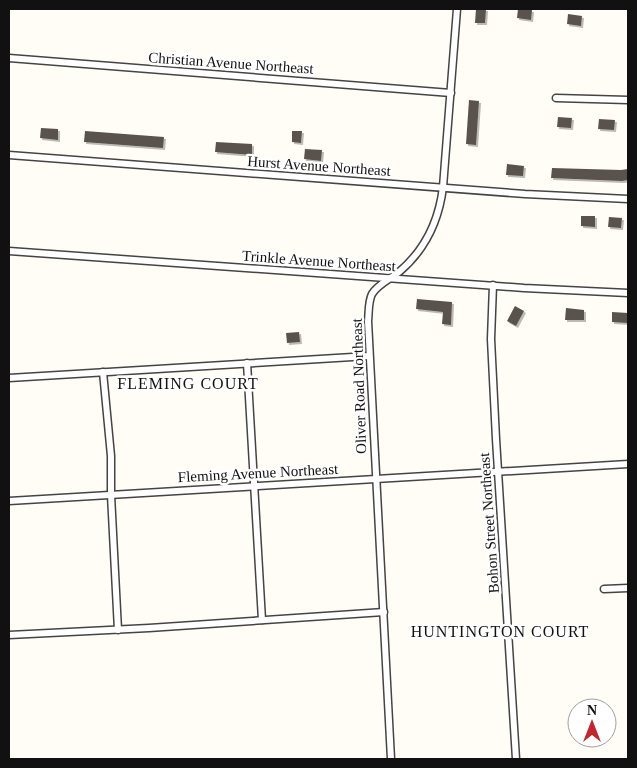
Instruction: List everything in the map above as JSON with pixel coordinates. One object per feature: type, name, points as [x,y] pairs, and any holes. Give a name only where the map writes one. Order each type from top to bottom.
[{"type":"street","name":"Oliver Road Northeast","points":[[392,759],[368,321],[371,297],[377,288],[391,279],[409,262],[427,239],[438,216],[444,187],[457,9]]},
{"type":"street","name":"Christian Avenue Northeast","points":[[9,58],[451,93]]},
{"type":"street","points":[[556,98],[628,100]]},
{"type":"street","name":"Hurst Avenue Northeast","points":[[9,155],[525,194],[628,199]]},
{"type":"street","name":"Trinkle Avenue Northeast","points":[[9,251],[493,286],[628,293]]},
{"type":"street","name":"Bohon Street Northeast","points":[[493,286],[491,339],[516,759]]},
{"type":"street","points":[[9,378],[369,356]]},
{"type":"street","points":[[247,364],[262,620]]},
{"type":"street","points":[[103,372],[109,423],[118,630]]},
{"type":"street","name":"Fleming Avenue Northeast","points":[[9,500],[628,464]]},
{"type":"street","points":[[604,590],[628,588]]},
{"type":"street","points":[[9,635],[118,630],[384,612]]},
{"type":"building","points":[[476,9],[486,9],[485,23],[475,23]]},
{"type":"building","points":[[518,9],[532,10],[531,20],[517,18]]},
{"type":"building","points":[[568,14],[582,16],[581,26],[567,24]]},
{"type":"building","points":[[469,100],[479,101],[476,145],[466,144]]},
{"type":"building","points":[[558,117],[572,118],[571,128],[557,127]]},
{"type":"building","points":[[599,119],[615,120],[614,130],[598,129]]},
{"type":"building","points":[[41,128],[58,129],[58,140],[40,138]]},
{"type":"building","points":[[85,131],[164,137],[163,148],[84,142]]},
{"type":"building","points":[[292,131],[302,131],[301,143],[292,142]]},
{"type":"building","points":[[216,142],[252,144],[252,155],[215,152]]},
{"type":"building","points":[[305,149],[322,150],[321,161],[304,159]]},
{"type":"building","points":[[507,164],[524,166],[523,176],[506,175]]},
{"type":"building","points":[[552,168],[628,169],[628,180],[551,178]]},
{"type":"building","points":[[581,216],[595,216],[595,227],[581,226]]},
{"type":"building","points":[[609,217],[622,218],[621,228],[608,227]]},
{"type":"building","points":[[417,299],[452,302],[451,325],[442,324],[443,312],[416,309]]},
{"type":"building","points":[[515,306],[524,311],[516,326],[507,321]]},
{"type":"building","points":[[566,308],[584,310],[584,320],[565,320]]},
{"type":"building","points":[[612,312],[628,313],[628,323],[612,322]]},
{"type":"building","points":[[299,332],[300,342],[287,343],[286,333]]},
{"type":"district","name":"FLEMING COURT","points":[[188,383]]},
{"type":"district","name":"HUNTINGTON COURT","points":[[500,631]]}]
